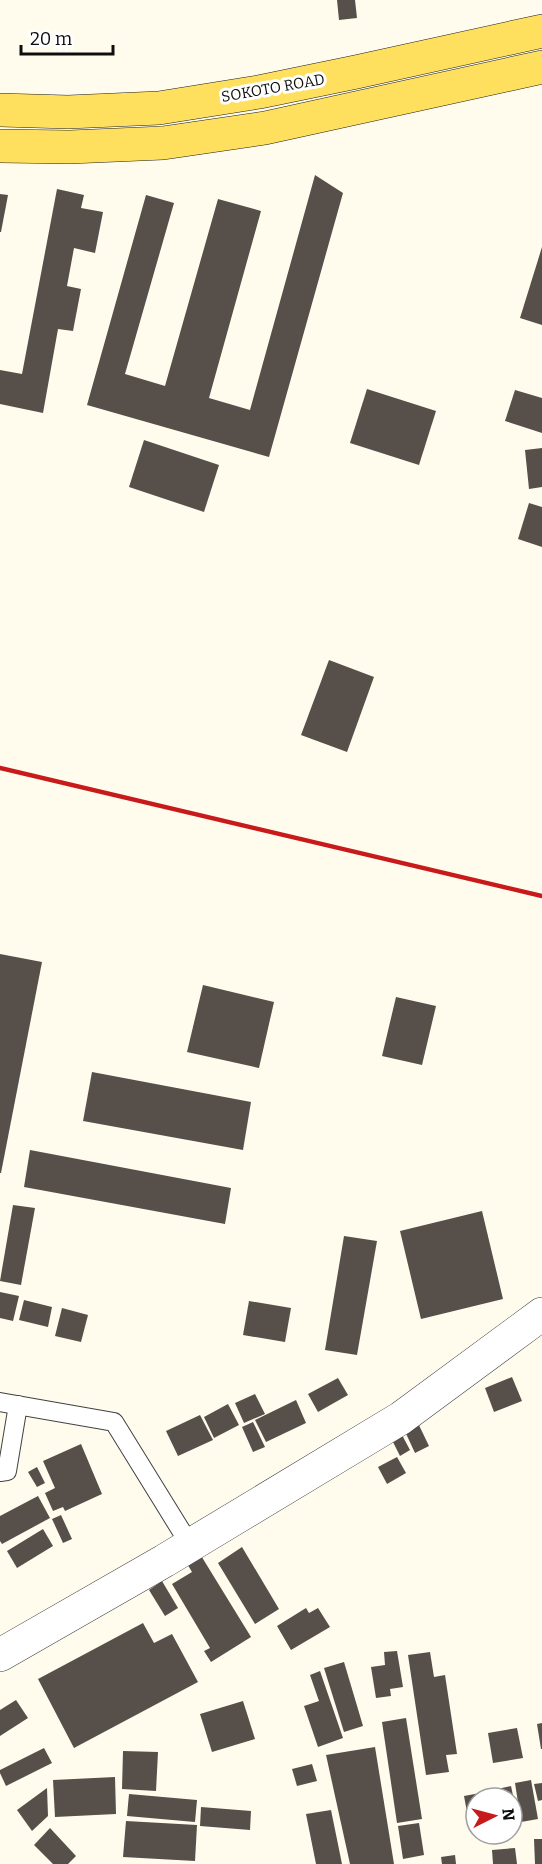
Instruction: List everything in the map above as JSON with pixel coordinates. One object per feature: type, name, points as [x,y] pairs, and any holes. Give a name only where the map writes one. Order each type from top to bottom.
[{"type":"main road","name":"SOKOTO ROAD","points":[[0,110],[68,112],[159,108],[259,92],[542,31]]},
{"type":"main road","points":[[0,146],[70,147],[163,143],[265,128],[542,67]]},
{"type":"street","points":[[0,1655],[190,1545],[401,1418],[542,1314]]},
{"type":"lane","points":[[0,1472],[8,1471],[9,1403],[114,1422],[190,1545]]},
{"type":"building","points":[[337,0],[355,0],[357,18],[339,20]]},
{"type":"building","points":[[315,175],[343,193],[269,457],[87,405],[146,195],[174,203],[125,374],[165,386],[218,199],[261,211],[209,398],[250,410]]},
{"type":"building","points":[[57,189],[84,195],[81,208],[103,212],[95,253],[74,248],[67,286],[81,289],[73,331],[58,329],[43,413],[0,404],[0,370],[22,374]]},
{"type":"building","points":[[0,194],[8,195],[1,232],[0,232]]},
{"type":"building","points":[[542,247],[542,325],[520,318]]},
{"type":"building","points":[[367,389],[436,411],[419,465],[350,443]]},
{"type":"building","points":[[515,390],[542,398],[542,433],[505,421]]},
{"type":"building","points":[[144,440],[219,465],[204,512],[129,487]]},
{"type":"building","points":[[542,448],[542,487],[529,489],[525,450]]},
{"type":"building","points":[[529,503],[542,507],[542,547],[518,539]]},
{"type":"building","points":[[329,660],[374,677],[347,752],[301,735]]},
{"type":"building","points":[[0,954],[42,962],[1,1173],[0,1173]]},
{"type":"building","points":[[203,985],[274,1002],[259,1068],[187,1052]]},
{"type":"building","points":[[396,997],[436,1006],[422,1065],[382,1056]]},
{"type":"building","points":[[92,1072],[251,1102],[243,1150],[83,1121]]},
{"type":"building","points":[[30,1150],[231,1188],[225,1224],[24,1187]]},
{"type":"building","points":[[13,1205],[35,1208],[21,1285],[0,1281]]},
{"type":"building","points":[[482,1211],[503,1299],[421,1319],[400,1231]]},
{"type":"building","points":[[344,1236],[377,1241],[357,1355],[325,1350]]},
{"type":"building","points":[[0,1292],[19,1296],[13,1321],[0,1318]]},
{"type":"building","points":[[24,1300],[52,1307],[48,1327],[19,1320]]},
{"type":"building","points":[[249,1301],[291,1308],[285,1342],[243,1335]]},
{"type":"building","points":[[62,1308],[88,1315],[81,1342],[55,1336]]},
{"type":"building","points":[[512,1377],[522,1401],[494,1412],[485,1388]]},
{"type":"building","points":[[338,1378],[348,1395],[318,1412],[308,1394]]},
{"type":"building","points":[[255,1394],[265,1414],[244,1423],[235,1403]]},
{"type":"building","points":[[296,1400],[306,1423],[266,1442],[255,1420]]},
{"type":"building","points":[[228,1404],[239,1425],[214,1438],[204,1417]]},
{"type":"building","points":[[200,1415],[213,1440],[178,1456],[166,1431]]},
{"type":"building","points":[[416,1419],[429,1446],[415,1453],[402,1425]]},
{"type":"building","points":[[253,1422],[265,1447],[253,1452],[242,1427]]},
{"type":"building","points":[[402,1435],[410,1450],[400,1456],[392,1440]]},
{"type":"building","points":[[81,1444],[102,1494],[65,1511],[63,1507],[53,1511],[45,1493],[55,1488],[43,1461]]},
{"type":"building","points":[[397,1457],[406,1473],[387,1484],[378,1467]]},
{"type":"building","points":[[37,1467],[45,1483],[37,1487],[28,1472]]},
{"type":"building","points":[[38,1496],[50,1518],[2,1544],[0,1516]]},
{"type":"building","points":[[61,1515],[72,1539],[63,1543],[52,1519]]},
{"type":"building","points":[[43,1529],[53,1546],[17,1568],[7,1551]]},
{"type":"building","points":[[242,1547],[279,1609],[255,1624],[218,1563]]},
{"type":"building","points":[[200,1554],[251,1637],[211,1662],[204,1651],[210,1648],[172,1584],[192,1572],[186,1562]]},
{"type":"building","points":[[162,1581],[178,1608],[165,1616],[149,1590]]},
{"type":"building","points":[[306,1608],[309,1613],[318,1608],[330,1627],[291,1650],[277,1626]]},
{"type":"building","points":[[143,1623],[154,1643],[172,1634],[198,1682],[74,1748],[38,1679]]},
{"type":"building","points":[[397,1651],[403,1687],[390,1689],[391,1696],[376,1698],[371,1667],[385,1665],[384,1652]]},
{"type":"building","points":[[430,1652],[434,1677],[445,1675],[457,1754],[446,1755],[449,1772],[426,1775],[408,1655]]},
{"type":"building","points":[[344,1662],[363,1726],[344,1732],[324,1668]]},
{"type":"building","points":[[320,1671],[343,1738],[318,1747],[304,1706],[319,1701],[310,1675]]},
{"type":"building","points":[[16,1700],[28,1718],[0,1736],[0,1710]]},
{"type":"building","points":[[243,1701],[255,1739],[212,1752],[200,1714]]},
{"type":"building","points":[[406,1718],[422,1819],[397,1823],[382,1722]]},
{"type":"building","points":[[542,1723],[542,1749],[541,1749],[537,1724]]},
{"type":"building","points":[[517,1728],[523,1758],[493,1763],[488,1733]]},
{"type":"building","points":[[375,1747],[394,1864],[350,1864],[326,1755]]},
{"type":"building","points":[[44,1748],[52,1763],[6,1786],[0,1770]]},
{"type":"building","points":[[123,1751],[158,1752],[156,1791],[122,1789]]},
{"type":"building","points":[[312,1764],[317,1781],[297,1786],[292,1769]]},
{"type":"building","points":[[115,1777],[116,1814],[55,1817],[53,1780]]},
{"type":"building","points":[[531,1780],[538,1819],[524,1821],[524,1786],[515,1786],[515,1783]]},
{"type":"building","points":[[542,1783],[542,1800],[538,1801],[534,1784]]},
{"type":"building","points":[[47,1788],[48,1816],[32,1831],[17,1810]]},
{"type":"building","points":[[129,1794],[197,1800],[195,1822],[127,1816]]},
{"type":"building","points":[[201,1807],[251,1811],[250,1830],[200,1826]]},
{"type":"building","points":[[331,1810],[342,1864],[316,1864],[306,1814]]},
{"type":"building","points":[[126,1821],[197,1825],[195,1861],[123,1857]]},
{"type":"building","points":[[419,1823],[424,1855],[403,1859],[398,1826]]},
{"type":"building","points":[[50,1828],[76,1856],[68,1864],[53,1864],[34,1845]]},
{"type":"building","points":[[534,1839],[542,1839],[542,1864],[535,1864]]},
{"type":"building","points":[[515,1848],[517,1864],[493,1864],[492,1850]]},
{"type":"building","points":[[455,1855],[456,1864],[442,1864],[441,1857]]},
{"type":"railway","points":[[0,768],[542,896]]}]
